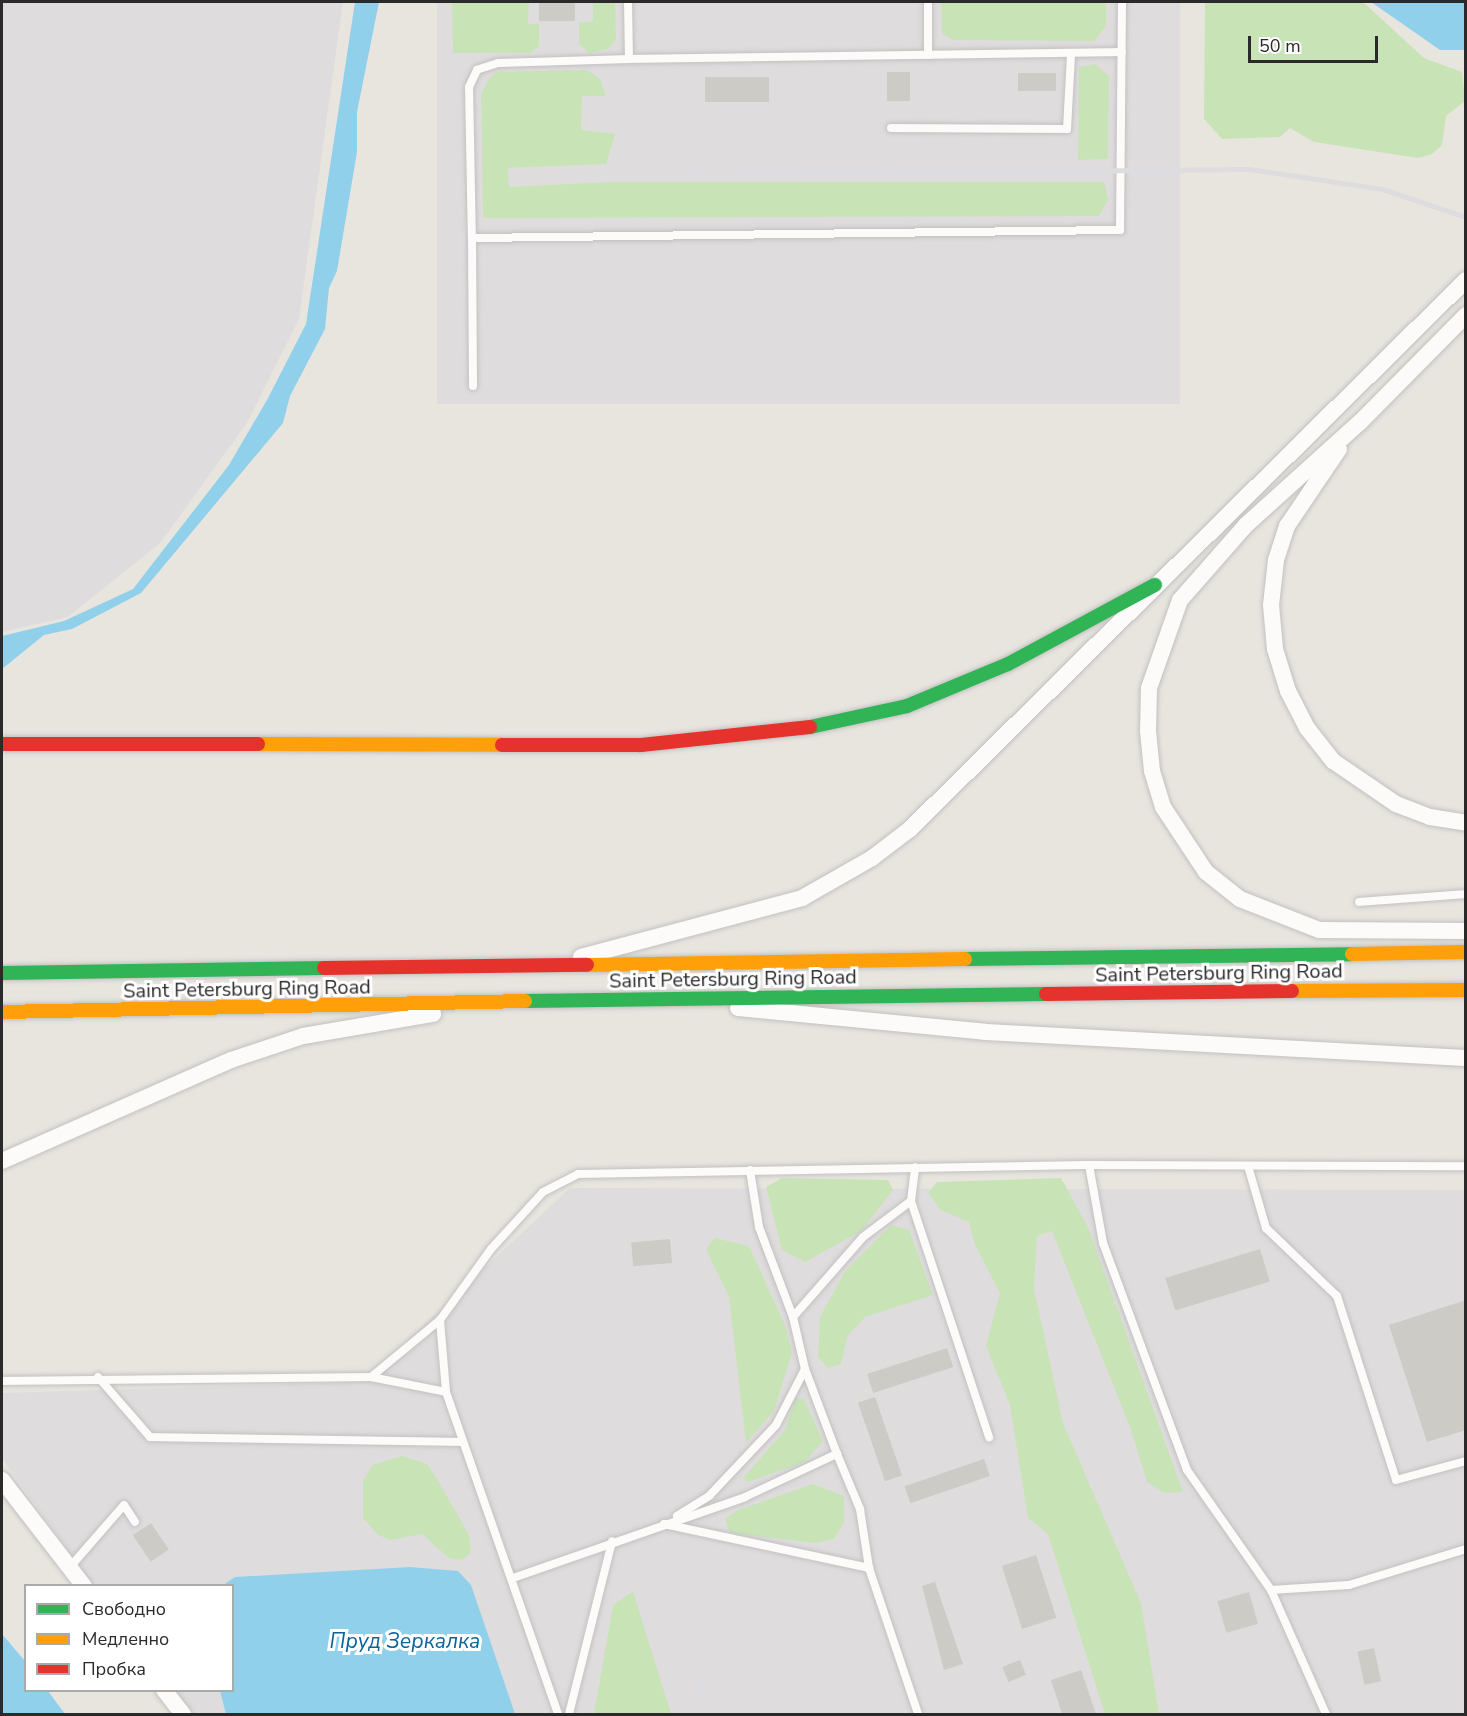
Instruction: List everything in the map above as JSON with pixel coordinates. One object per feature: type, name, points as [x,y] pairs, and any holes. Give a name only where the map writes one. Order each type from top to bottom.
[{"type":"main road","points":[[2,744],[641,744],[799,729],[907,706],[1008,664],[1155,585]]},
{"type":"main road","name":"Saint Petersburg Ring Road","points":[[2,973],[549,968],[1466,952]]},
{"type":"main road","name":"Saint Petersburg Ring Road","points":[[2,1012],[1466,990]]},
{"type":"street","points":[[549,968],[630,940],[725,922],[802,898],[872,858],[910,830],[1155,585],[1342,407],[1466,280]]},
{"type":"street","points":[[1466,315],[1360,422],[1246,525],[1180,600],[1149,688],[1152,771],[1164,807],[1206,872],[1240,899],[1283,919],[1319,930],[1466,931]]},
{"type":"street","points":[[1360,422],[1320,474],[1287,526],[1276,560],[1271,605],[1275,649],[1307,728],[1333,761],[1396,804],[1430,817],[1466,824]]},
{"type":"street","points":[[656,1001],[995,1032],[1466,1058]]},
{"type":"street","points":[[2,1161],[163,1088],[303,1036],[498,1004]]},
{"type":"street","points":[[2,1480],[83,1584]]},
{"type":"street","points":[[166,1692],[183,1714]]},
{"type":"lane","points":[[628,2],[629,60]]},
{"type":"lane","points":[[928,2],[928,55]]},
{"type":"lane","points":[[472,238],[1120,230],[1122,2]]},
{"type":"lane","points":[[473,386],[469,87],[477,70],[498,63],[1122,52]]},
{"type":"lane","points":[[891,129],[1067,129],[1071,54]]},
{"type":"lane","points":[[1359,902],[1466,894]]},
{"type":"lane","points":[[1089,1165],[1103,1243],[1187,1470],[1271,1590],[1326,1714]]},
{"type":"lane","points":[[371,1377],[440,1320],[491,1249],[543,1192],[569,1178],[590,1173],[1089,1165],[1466,1166]]},
{"type":"lane","points":[[1248,1166],[1266,1228],[1336,1296],[1396,1480],[1466,1461]]},
{"type":"lane","points":[[915,1167],[911,1201],[989,1437]]},
{"type":"lane","points":[[750,1170],[759,1227],[793,1317],[805,1370],[860,1509],[869,1568],[918,1714]]},
{"type":"lane","points":[[793,1317],[863,1237],[911,1201]]},
{"type":"lane","points":[[440,1320],[446,1392],[461,1442],[513,1578],[558,1714]]},
{"type":"lane","points":[[664,1524],[710,1495],[776,1425],[805,1370]]},
{"type":"lane","points":[[2,1381],[98,1377],[371,1377],[446,1392]]},
{"type":"lane","points":[[98,1377],[150,1437],[461,1442]]},
{"type":"lane","points":[[513,1578],[612,1541],[745,1497],[837,1454]]},
{"type":"lane","points":[[70,1567],[124,1505],[135,1522]]},
{"type":"lane","points":[[664,1524],[869,1568]]},
{"type":"lane","points":[[569,1714],[612,1541]]},
{"type":"lane","points":[[1271,1590],[1349,1585],[1466,1550]]},
{"type":"shaded area","points":[[2,2],[343,2],[299,319],[247,423],[160,543],[68,617],[2,632]]},
{"type":"shaded area","points":[[437,2],[1180,2],[1180,404],[437,404]]},
{"type":"shaded area","points":[[570,1188],[1465,1190],[1465,1714],[189,1714],[171,1692],[234,1692],[234,1584],[92,1584],[2,1458],[2,1393],[363,1382]]},
{"type":"green space","points":[[452,2],[529,2],[528,24],[539,24],[539,46],[531,53],[453,53]]},
{"type":"green space","points":[[593,2],[615,2],[616,40],[608,49],[589,53],[579,44],[579,22],[593,22]]},
{"type":"green space","points":[[941,2],[1106,2],[1106,26],[1094,41],[953,40],[942,33]]},
{"type":"green space","points":[[1205,2],[1363,2],[1424,58],[1462,72],[1465,101],[1446,116],[1442,145],[1432,154],[1418,158],[1314,142],[1290,128],[1280,137],[1222,139],[1204,119]]},
{"type":"green space","points":[[1095,64],[1109,76],[1108,159],[1078,160],[1079,67]]},
{"type":"green space","points":[[587,70],[600,79],[606,96],[582,96],[581,130],[615,134],[606,164],[508,168],[509,187],[609,182],[1104,182],[1108,200],[1099,216],[483,218],[481,94],[489,79],[496,72]]},
{"type":"green space","points":[[782,1178],[888,1180],[893,1190],[861,1231],[805,1262],[782,1250],[766,1187]]},
{"type":"green space","points":[[1061,1178],[1088,1227],[1183,1492],[1165,1493],[1147,1482],[1130,1427],[1052,1231],[1037,1236],[1034,1289],[1063,1423],[1141,1603],[1159,1714],[1105,1714],[1048,1534],[1028,1518],[1010,1405],[986,1346],[1000,1293],[975,1245],[969,1222],[941,1210],[928,1193],[937,1182]]},
{"type":"green space","points":[[891,1225],[909,1230],[933,1295],[865,1317],[848,1335],[841,1364],[828,1368],[818,1357],[820,1317],[845,1271]]},
{"type":"green space","points":[[715,1238],[749,1246],[785,1325],[792,1353],[774,1411],[746,1443],[729,1297],[706,1249]]},
{"type":"green space","points":[[795,1399],[804,1399],[823,1441],[805,1462],[748,1482],[743,1478],[785,1430]]},
{"type":"green space","points":[[402,1456],[427,1464],[439,1482],[469,1535],[471,1552],[462,1560],[449,1558],[422,1534],[391,1540],[378,1535],[363,1518],[363,1482],[372,1465]]},
{"type":"green space","points":[[813,1484],[844,1496],[844,1522],[834,1539],[815,1543],[730,1533],[725,1519],[738,1510]]},
{"type":"green space","points":[[633,1591],[671,1714],[594,1714],[613,1605]]},
{"type":"water","points":[[355,2],[379,2],[357,112],[357,152],[337,271],[329,288],[325,329],[290,396],[283,423],[141,593],[72,629],[44,635],[2,669],[2,636],[64,621],[133,589],[229,465],[267,400],[306,324]]},
{"type":"water","points":[[1371,2],[1465,2],[1465,50],[1440,50]]},
{"type":"water","name":"Пруд Зеркалка","points":[[410,1567],[458,1571],[471,1585],[515,1714],[226,1714],[220,1692],[234,1692],[234,1584],[224,1584],[235,1577]]},
{"type":"water","points":[[2,1634],[24,1660],[24,1692],[49,1692],[65,1714],[2,1714]]},
{"type":"building","points":[[539,2],[575,2],[575,21],[539,21]]},
{"type":"building","points":[[887,72],[910,72],[910,101],[887,101]]},
{"type":"building","points":[[1018,73],[1056,73],[1056,91],[1018,91]]},
{"type":"building","points":[[705,77],[769,77],[769,102],[705,102]]},
{"type":"building","points":[[670,1239],[672,1263],[633,1266],[631,1242]]},
{"type":"building","points":[[1260,1249],[1270,1282],[1175,1310],[1165,1278]]},
{"type":"building","points":[[1466,1300],[1466,1430],[1427,1442],[1389,1325]]},
{"type":"building","points":[[947,1348],[953,1367],[873,1393],[867,1374]]},
{"type":"building","points":[[875,1397],[902,1475],[885,1481],[858,1403]]},
{"type":"building","points":[[984,1459],[990,1476],[910,1503],[905,1486]]},
{"type":"building","points":[[151,1523],[169,1550],[151,1562],[133,1535]]},
{"type":"building","points":[[1036,1555],[1056,1618],[1022,1629],[1002,1566]]},
{"type":"building","points":[[935,1582],[963,1664],[944,1670],[922,1586]]},
{"type":"building","points":[[1249,1592],[1258,1624],[1226,1633],[1217,1601]]},
{"type":"building","points":[[1374,1648],[1381,1681],[1364,1685],[1357,1652]]},
{"type":"building","points":[[1020,1660],[1026,1675],[1008,1682],[1002,1667]]},
{"type":"building","points":[[1081,1670],[1096,1714],[1062,1714],[1051,1680]]},
{"type":"railway","points":[[531,176],[1250,169],[1383,189],[1466,217]]},
{"type":"railway","points":[[682,1637],[708,1714]]},
{"type":"traffic: fast","points":[[810,727],[907,706],[1008,664],[1155,585]]},
{"type":"traffic: fast","points":[[965,959],[1352,954]]},
{"type":"traffic: fast","points":[[2,973],[324,968]]},
{"type":"traffic: fast","points":[[525,1001],[1046,994]]},
{"type":"traffic: slow","points":[[258,744],[502,745]]},
{"type":"traffic: slow","points":[[1352,954],[1466,952]]},
{"type":"traffic: slow","points":[[587,965],[965,959]]},
{"type":"traffic: slow","points":[[1292,991],[1466,990]]},
{"type":"traffic: slow","points":[[2,1012],[525,1001]]},
{"type":"traffic: jam","points":[[502,745],[641,745],[810,727]]},
{"type":"traffic: jam","points":[[2,744],[258,744]]},
{"type":"traffic: jam","points":[[324,968],[587,965]]},
{"type":"traffic: jam","points":[[1046,994],[1292,991]]}]
